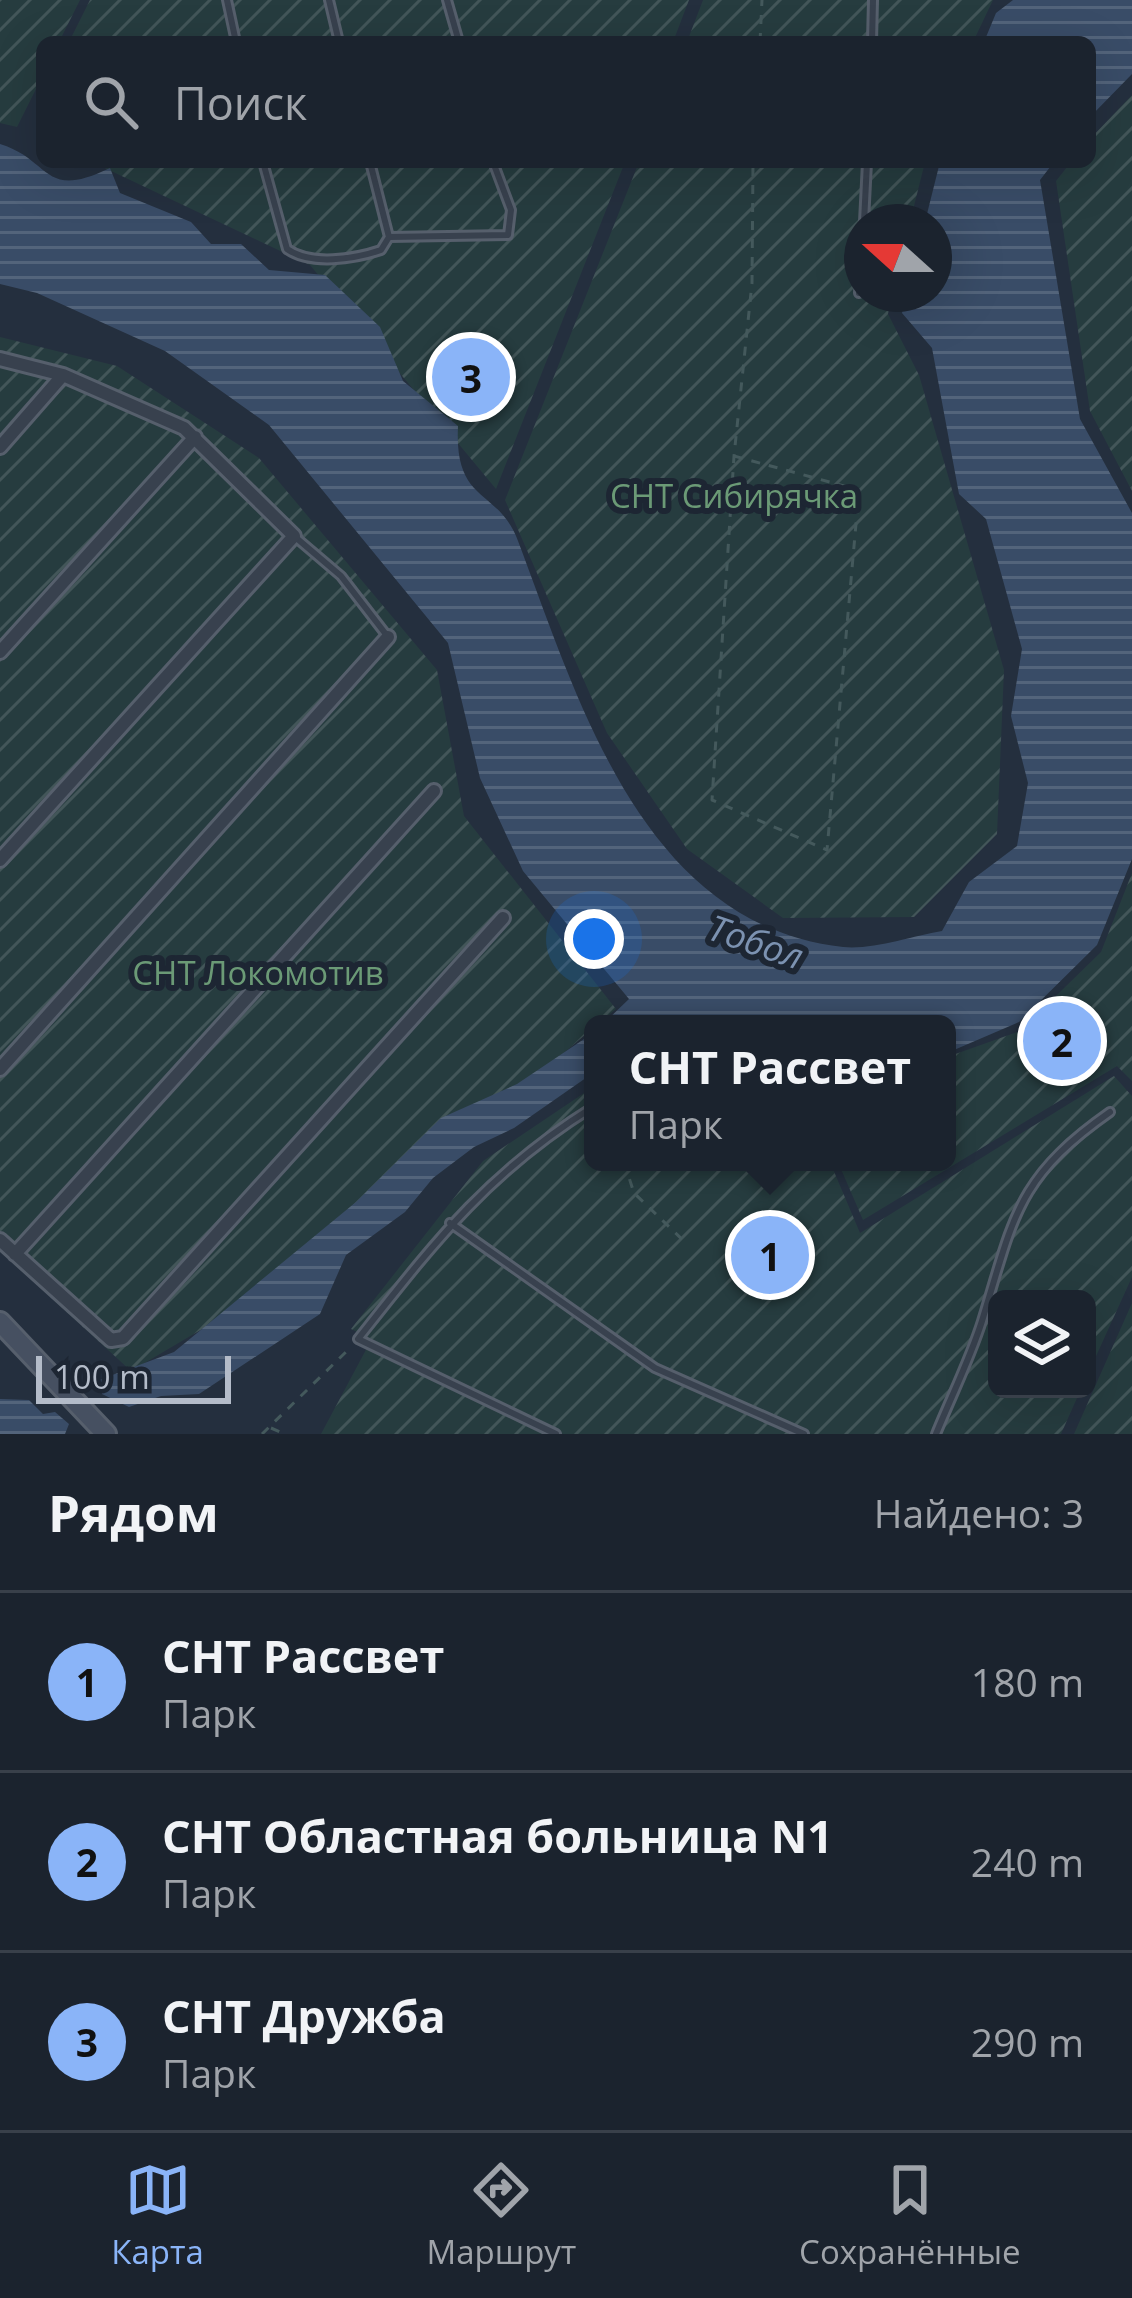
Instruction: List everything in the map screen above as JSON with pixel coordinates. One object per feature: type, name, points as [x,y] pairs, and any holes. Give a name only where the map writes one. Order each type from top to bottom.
[{"type":"main road","points":[[0,1322],[106,1434]]},
{"type":"street","points":[[0,359],[63,375],[195,436],[294,536],[0,860]]},
{"type":"street","points":[[0,446],[63,375]]},
{"type":"street","points":[[0,652],[195,436]]},
{"type":"street","points":[[0,1069],[388,637]]},
{"type":"street","points":[[16,1254],[434,791]]},
{"type":"street","points":[[0,1240],[111,1340],[123,1338],[503,918]]},
{"type":"lane","points":[[226,0],[235,36]]},
{"type":"lane","points":[[329,0],[338,36]]},
{"type":"lane","points":[[447,0],[457,36]]},
{"type":"lane","points":[[872,36],[874,0]]},
{"type":"lane","points":[[264,168],[281,242],[295,255],[366,255],[381,250],[388,237],[371,168]]},
{"type":"lane","points":[[388,237],[508,236],[511,210],[495,168]]},
{"type":"lane","points":[[865,204],[866,168]]},
{"type":"lane","points":[[294,536],[341,576],[388,637]]},
{"type":"lane","points":[[936,1434],[981,1324],[1018,1202],[1059,1149],[1110,1112]]},
{"type":"lane","points":[[556,1434],[358,1339],[449,1223],[520,1155],[584,1113]]},
{"type":"lane","points":[[449,1223],[655,1369],[804,1434]]},
{"type":"path","points":[[760,36],[762,0]]},
{"type":"path","points":[[734,456],[859,490],[827,850],[712,800],[734,456],[752,283],[753,168]]},
{"type":"path","points":[[627,1171],[634,1193],[687,1244]]},
{"type":"path","points":[[262,1434],[358,1339]]},
{"type":"path","points":[[269,1427],[285,1434]]},
{"type":"green space","points":[[0,0],[80,0],[62,36],[36,36],[36,89],[17,127],[0,123]]},
{"type":"green space","points":[[90,0],[689,0],[675,36],[72,36]]},
{"type":"green space","points":[[703,0],[993,0],[976,36],[689,36]]},
{"type":"green space","points":[[1132,95],[1132,491],[1090,411],[1056,181],[1066,168],[1096,168],[1096,133]]},
{"type":"green space","points":[[105,168],[623,168],[496,489],[310,265]]},
{"type":"green space","name":"СНТ Сибирячка","points":[[637,168],[924,168],[914,204],[844,204],[844,312],[888,312],[919,375],[1004,670],[997,834],[914,917],[783,918],[687,849],[607,733],[505,500]]},
{"type":"green space","name":"СНТ Локомотив","points":[[0,337],[117,366],[259,458],[437,670],[464,816],[616,1009],[609,1015],[584,1015],[584,1036],[309,1266],[131,1371],[0,1251]]},
{"type":"green space","points":[[1132,873],[1132,1081],[1117,1066],[956,1164],[956,1054],[1020,1031],[1101,952]]},
{"type":"green space","points":[[1114,1076],[1132,1096],[1132,1277],[1096,1356],[1096,1290],[988,1290],[988,1398],[1077,1398],[1061,1434],[563,1434],[351,1329],[483,1161],[584,1093],[584,1171],[834,1171],[860,1233]]},
{"type":"green space","points":[[842,1171],[944,1171],[863,1220]]},
{"type":"green space","points":[[1132,1303],[1132,1434],[1074,1434],[1090,1398],[1096,1398],[1096,1384]]},
{"type":"green space","points":[[368,1346],[544,1434],[321,1434]]},
{"type":"water","points":[[1013,0],[1132,0],[1132,74],[1096,111],[1096,36],[986,36],[996,13]]},
{"type":"water","name":"Тобол","points":[[0,144],[59,179],[88,177],[110,168],[120,193],[191,222],[211,244],[241,244],[269,270],[325,275],[380,327],[403,381],[458,426],[463,470],[510,524],[594,733],[628,795],[668,851],[716,897],[774,930],[843,947],[880,945],[942,931],[969,882],[1017,846],[1028,783],[1011,716],[1022,649],[986,519],[959,494],[932,348],[902,313],[952,312],[952,204],[930,204],[938,168],[1049,168],[1040,180],[1080,419],[1132,513],[1132,859],[1097,945],[1019,1022],[956,1049],[956,1015],[612,1015],[629,999],[523,871],[480,778],[448,643],[269,425],[165,351],[37,293],[0,284]]},
{"type":"water","points":[[584,1039],[584,1079],[514,1128],[474,1147],[433,1178],[405,1212],[346,1255],[320,1314],[199,1394],[161,1396],[129,1407],[102,1394],[99,1380],[174,1352],[356,1202],[441,1118],[517,1084]]},
{"type":"water","points":[[0,1399],[29,1400],[43,1414],[55,1412],[69,1424],[65,1434],[0,1434]]},
{"type":"place","name":"СНТ Дружба","points":[[471,377]]},
{"type":"place","name":"СНТ Областная больница N1","points":[[1062,1041]]},
{"type":"place","name":"СНТ Рассвет","points":[[770,1255]]}]
